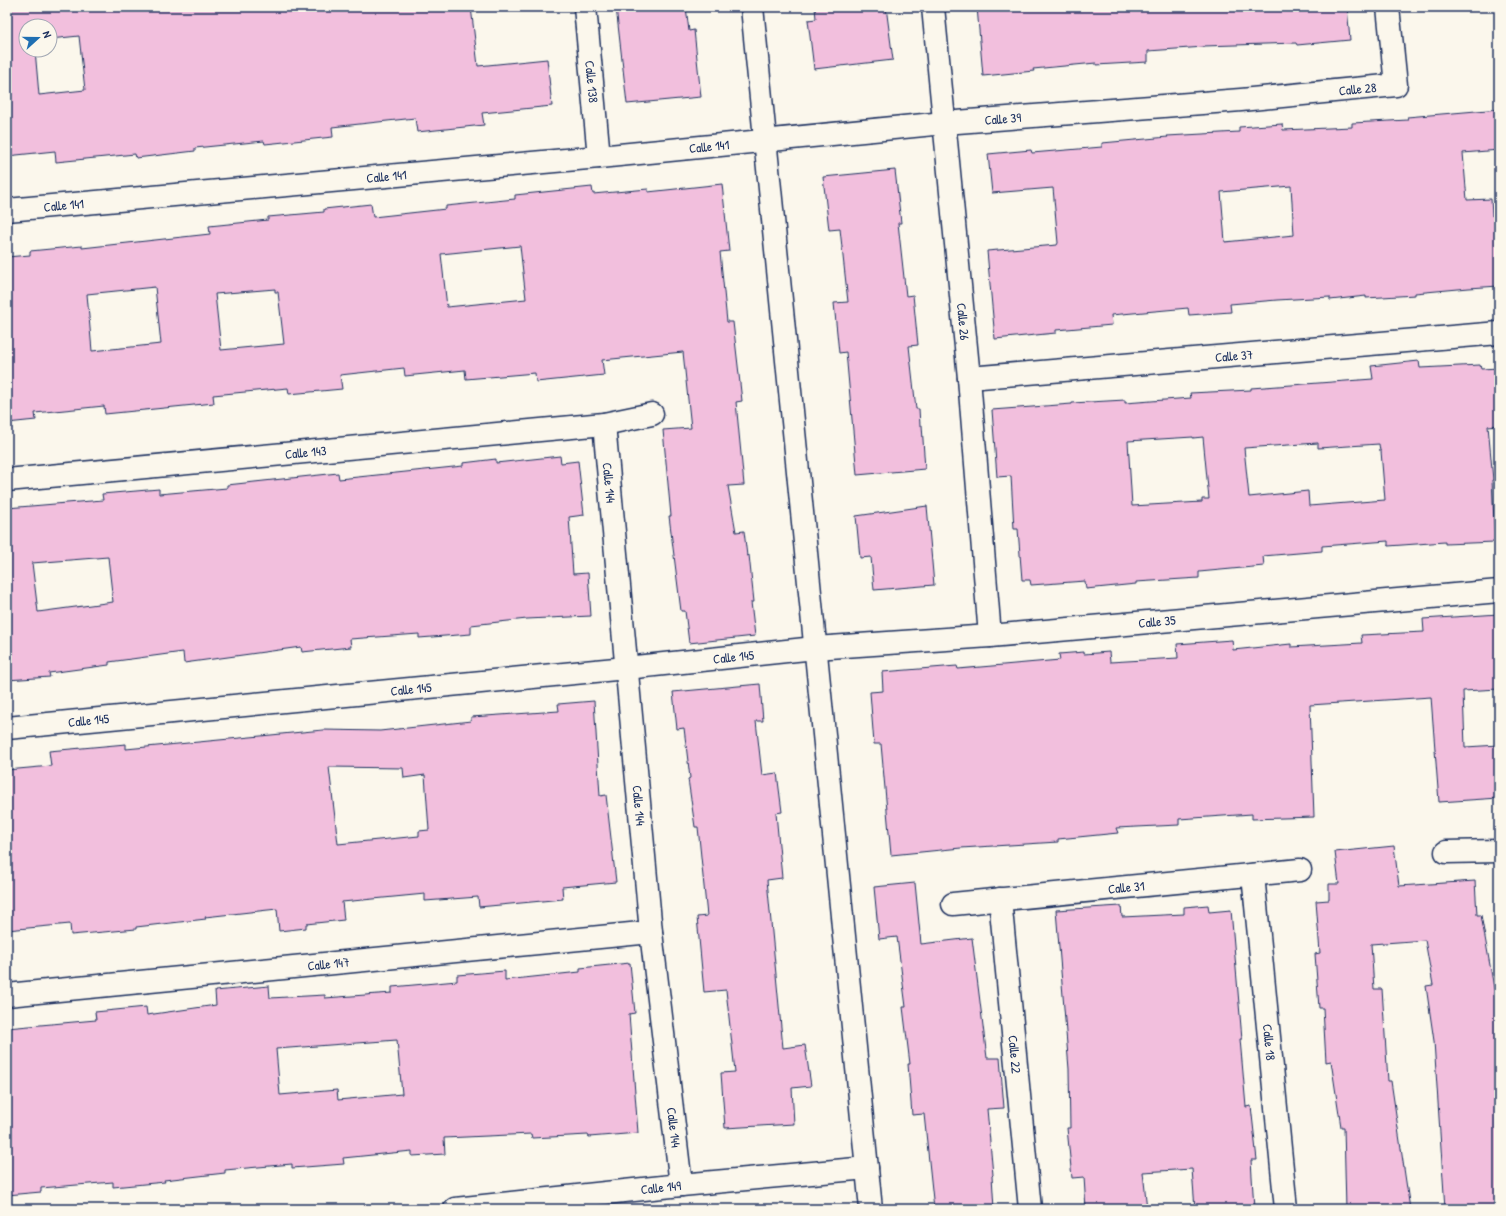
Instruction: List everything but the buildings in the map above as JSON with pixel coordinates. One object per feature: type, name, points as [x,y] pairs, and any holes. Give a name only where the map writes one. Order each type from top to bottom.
[{"type":"street","name":"Calle 138","points":[[585,7],[599,157]]},
{"type":"street","points":[[752,7],[871,1209]]},
{"type":"street","name":"Calle 26","points":[[933,7],[969,378],[990,636]]},
{"type":"street","name":"Calle 28","points":[[1241,100],[1396,85],[1388,7]]},
{"type":"street","name":"Calle 39","points":[[765,141],[944,123],[1241,100]]},
{"type":"street","name":"Calle 141","points":[[7,210],[765,141]]},
{"type":"street","name":"Calle 37","points":[[969,378],[1499,333]]},
{"type":"street","name":"Calle 143","points":[[7,480],[604,424],[652,414]]},
{"type":"street","name":"Calle 144","points":[[604,424],[651,932],[681,1185]]},
{"type":"street","name":"Calle 35","points":[[815,648],[990,636],[1499,591]]},
{"type":"street","name":"Calle 145","points":[[7,728],[626,668],[815,648]]},
{"type":"street","points":[[1446,852],[1499,851]]},
{"type":"street","name":"Calle 31","points":[[953,904],[1300,870]]},
{"type":"street","name":"Calle 18","points":[[1253,875],[1286,1209]]},
{"type":"street","name":"Calle 22","points":[[1000,900],[1030,1209]]},
{"type":"street","name":"Calle 147","points":[[7,995],[651,932]]},
{"type":"street","name":"Calle 149","points":[[455,1209],[681,1185],[867,1168]]}]
